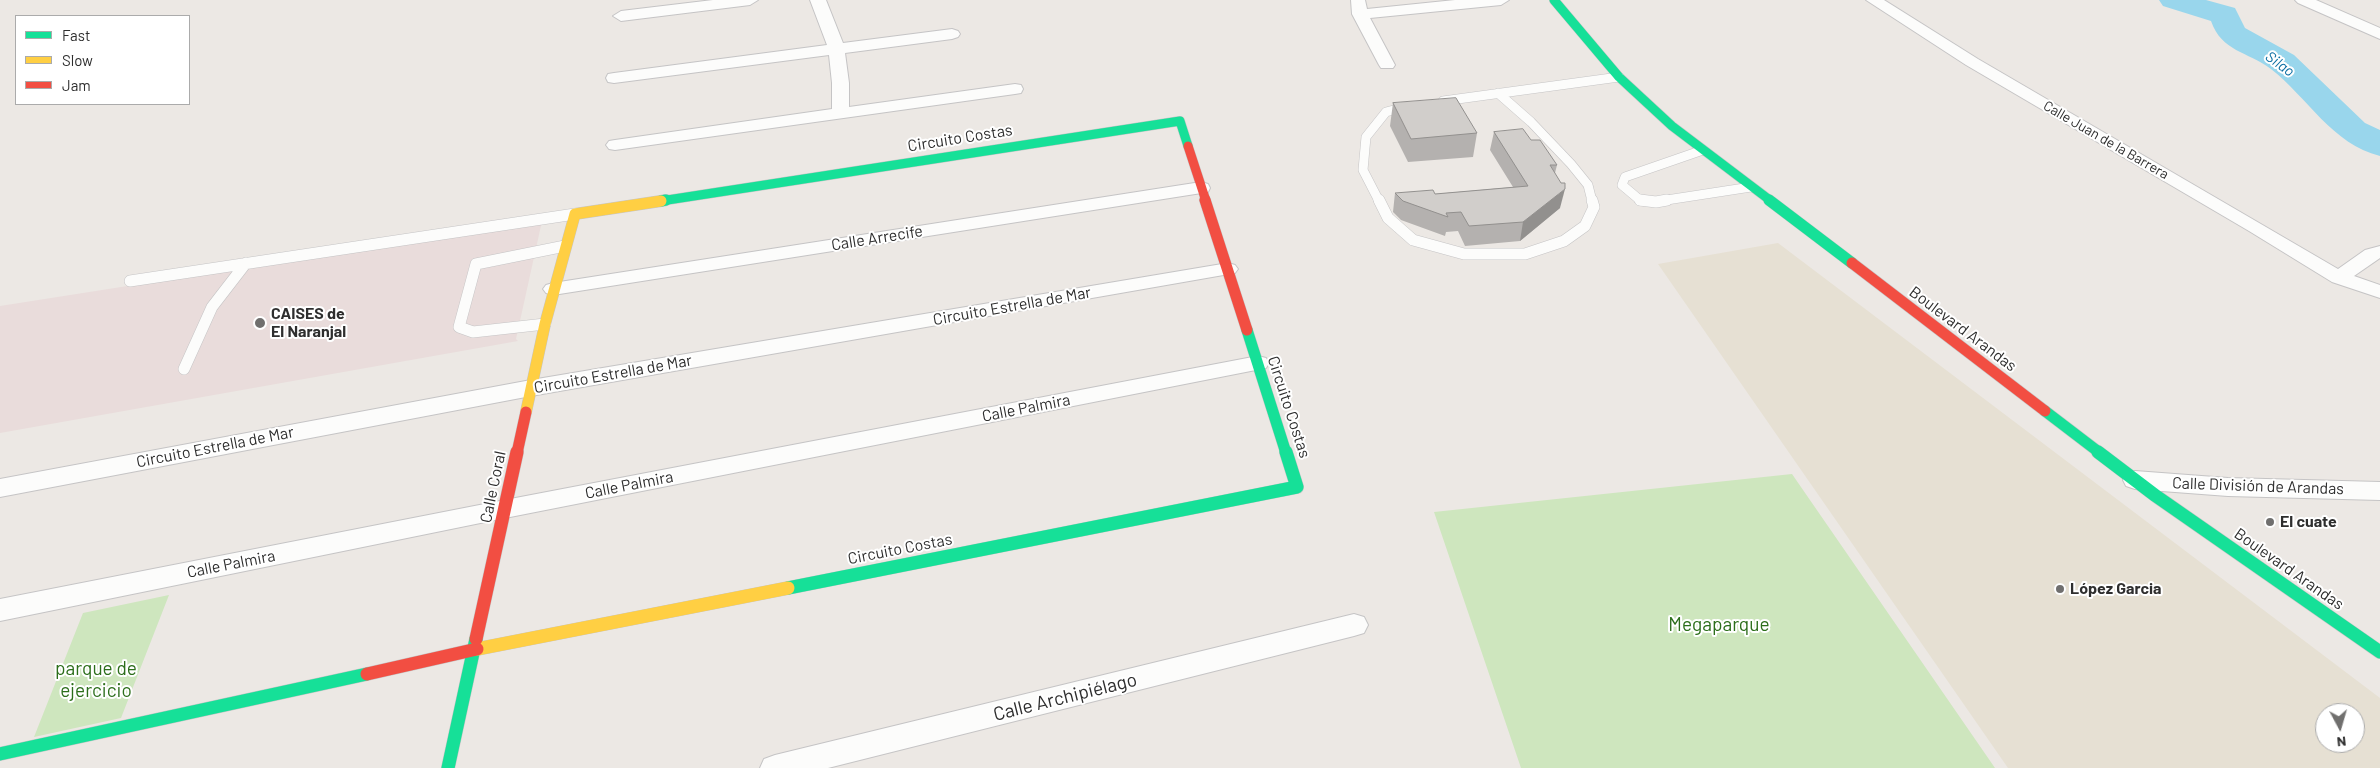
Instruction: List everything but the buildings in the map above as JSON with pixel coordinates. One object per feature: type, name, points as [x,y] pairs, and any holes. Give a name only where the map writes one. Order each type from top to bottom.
[{"type":"street","points":[[621,16],[750,0]]},
{"type":"street","points":[[818,0],[830,22],[836,49],[842,83],[840,114]]},
{"type":"street","points":[[1387,65],[1359,7],[1501,0]]},
{"type":"street","name":"Boulevard Arandas","points":[[1554,0],[1619,77],[1672,126],[2135,480],[2380,652]]},
{"type":"street","name":"Calle Juan de la Barrera","points":[[1874,0],[1972,62],[2256,226],[2339,278],[2380,292]]},
{"type":"street","points":[[2304,0],[2380,34]]},
{"type":"street","points":[[614,78],[952,34]]},
{"type":"street","points":[[615,145],[1015,89]]},
{"type":"street","name":"Circuito Costas","points":[[474,650],[1297,487],[1180,121],[575,214]]},
{"type":"street","name":"Calle Arrecife","points":[[553,289],[1202,188]]},
{"type":"street","name":"Calle Coral","points":[[448,768],[553,289],[575,214]]},
{"type":"street","points":[[2339,278],[2372,254],[2380,252]]},
{"type":"street","name":"Circuito Estrella de Mar","points":[[0,488],[531,388],[1228,269]]},
{"type":"street","name":"Calle Palmira","points":[[0,610],[1258,363]]},
{"type":"street","name":"Calle División de Arandas","points":[[2135,480],[2228,487],[2380,491]]},
{"type":"street","name":"Calle Archipiélago","points":[[775,768],[1354,625]]},
{"type":"street","points":[[0,754],[474,650]]},
{"type":"lane","points":[[1435,102],[1619,77]]},
{"type":"lane","points":[[1417,104],[1386,112],[1366,137],[1363,170],[1388,218],[1413,240],[1464,254],[1525,254],[1564,241],[1585,226],[1594,207],[1588,184],[1531,122],[1498,93]]},
{"type":"lane","points":[[1703,150],[1626,177],[1622,185],[1642,201],[1656,202],[1751,186]]},
{"type":"lane","points":[[130,281],[575,214]]},
{"type":"lane","points":[[545,324],[473,332],[458,327],[476,264],[565,246]]},
{"type":"lane","points":[[184,369],[212,307],[246,263]]},
{"type":"shaded area","name":"CAISES de El Naranjal","points":[[542,221],[516,339],[518,341],[0,433],[0,306]]},
{"type":"shaded area","name":"López Garcia","points":[[1778,243],[2380,698],[2380,768],[2008,768],[1658,264]]},
{"type":"green space","name":"Megaparque","points":[[1792,474],[1995,768],[1521,768],[1434,512]]},
{"type":"green space","name":"parque de ejercicio","points":[[169,595],[121,718],[34,737],[83,613]]},
{"type":"waterway","name":"Silao","points":[[2174,0],[2224,15],[2231,33],[2282,62],[2353,130],[2380,145]]},
{"type":"traffic: fast","points":[[1554,0],[1619,77],[1672,126],[1852,263]]},
{"type":"traffic: fast","points":[[661,201],[1180,121],[1188,146]]},
{"type":"traffic: fast","points":[[788,588],[1297,487],[1247,330]]},
{"type":"traffic: fast","points":[[2045,411],[2156,496],[2380,652]]},
{"type":"traffic: fast","points":[[448,768],[476,639]]},
{"type":"traffic: fast","points":[[0,754],[367,674]]},
{"type":"traffic: slow","points":[[526,412],[545,324],[575,214],[661,201]]},
{"type":"traffic: slow","points":[[477,649],[788,588]]},
{"type":"traffic: jam","points":[[1188,146],[1247,330]]},
{"type":"traffic: jam","points":[[1852,263],[2045,411]]},
{"type":"traffic: jam","points":[[476,639],[526,412]]},
{"type":"traffic: jam","points":[[367,674],[477,649]]},
{"type":"place","name":"CAISES de El Naranjal","points":[[260,323]]},
{"type":"place","name":"El cuate","points":[[2270,522]]},
{"type":"place","name":"López Garcia","points":[[2060,589]]}]
